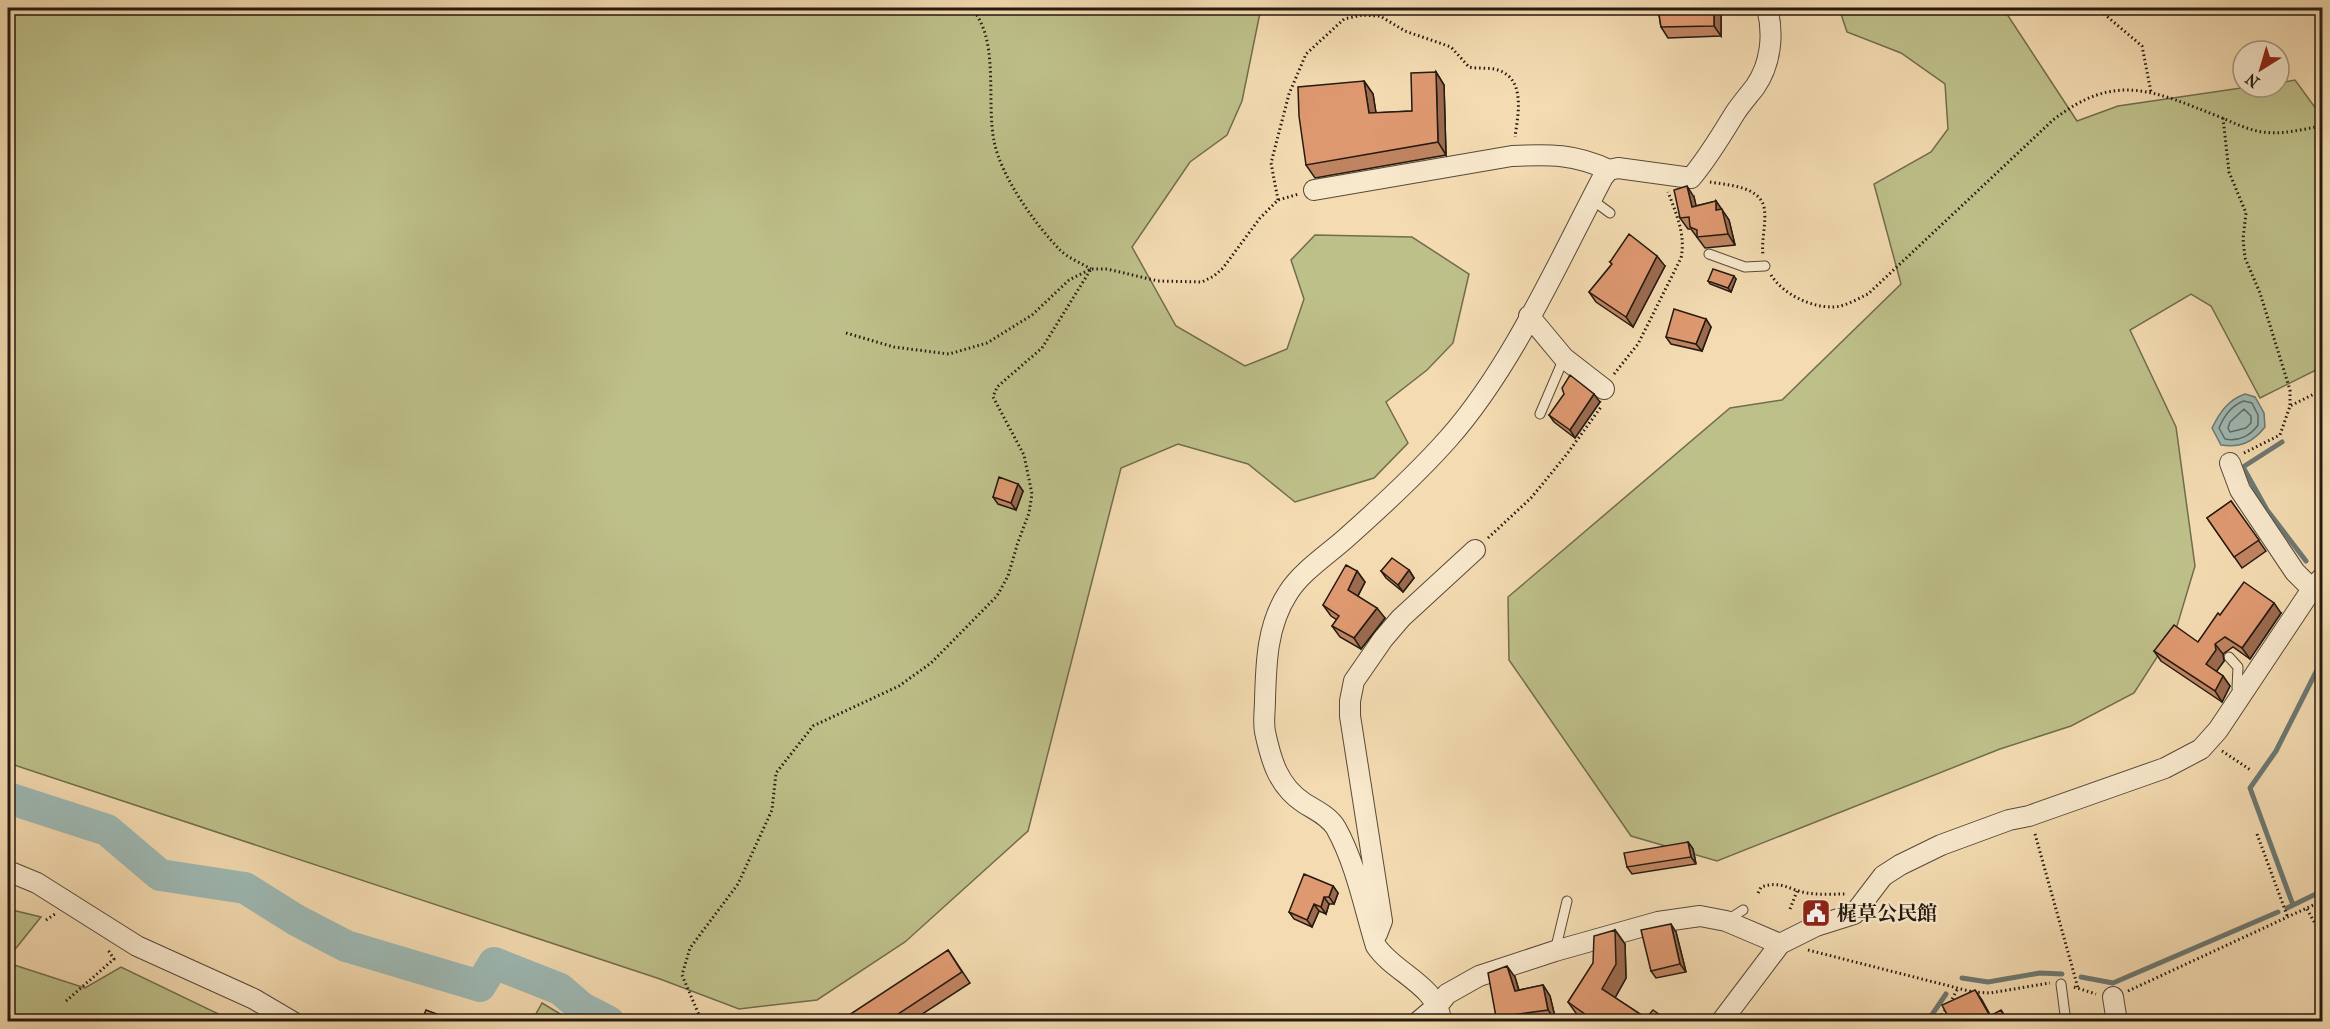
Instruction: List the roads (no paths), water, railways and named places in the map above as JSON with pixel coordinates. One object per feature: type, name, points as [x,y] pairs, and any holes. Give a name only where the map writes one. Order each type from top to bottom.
[{"type":"street","points":[[1440,1013],[1429,993],[1382,955],[1374,939],[1347,850],[1335,826],[1327,817],[1290,793],[1280,780],[1271,759],[1265,729],[1266,670],[1272,627],[1281,605],[1294,584],[1396,494],[1465,420],[1494,377],[1529,316],[1603,177],[1610,170],[1618,168],[1691,178],[1705,161],[1742,102],[1755,87],[1766,65],[1772,24],[1767,8]]},
{"type":"street","points":[[1314,190],[1512,156],[1545,154],[1587,159],[1610,170]]},
{"type":"street","points":[[1529,316],[1564,358],[1604,389]]},
{"type":"street","points":[[1721,1022],[1780,944],[1816,926],[1854,914],[1883,876],[1900,865],[1941,845],[2009,820],[2030,816],[2165,768],[2201,749],[2218,730],[2317,584],[2295,572],[2240,490],[2230,463]]},
{"type":"street","points":[[1374,939],[1382,921],[1350,716],[1354,681],[1401,618],[1475,550]]},
{"type":"street","points":[[8,871],[37,883],[137,946],[254,999],[293,1022]]},
{"type":"street","points":[[1418,1022],[1440,1013],[1447,994],[1479,976],[1555,951],[1676,919],[1700,916],[1726,921],[1780,944]]},
{"type":"street","points":[[2113,997],[2117,1022]]},
{"type":"lane","points":[[1591,200],[1610,213]]},
{"type":"lane","points":[[1709,255],[1745,267],[1765,266]]},
{"type":"lane","points":[[1540,414],[1564,358]]},
{"type":"lane","points":[[2229,657],[2238,667],[2237,688],[2243,693]]},
{"type":"lane","points":[[1555,951],[1567,901]]},
{"type":"lane","points":[[1726,921],[1743,910]]},
{"type":"lane","points":[[2061,984],[2066,1022]]},
{"type":"water","points":[[2245,394],[2255,397],[2264,413],[2265,427],[2256,437],[2246,443],[2235,446],[2221,445],[2212,428],[2225,407]]},
{"type":"waterway","points":[[2282,442],[2243,467],[2267,510],[2306,561]]},
{"type":"waterway","points":[[2293,905],[2250,788],[2276,751],[2322,660]]},
{"type":"waterway","points":[[8,798],[107,830],[160,875],[245,888],[296,920],[346,946],[480,986],[494,963],[560,989],[582,1008],[609,1022]]},
{"type":"waterway","points":[[2287,908],[2322,891]]},
{"type":"waterway","points":[[2081,977],[2113,983],[2278,912]]},
{"type":"waterway","points":[[1962,978],[1988,982],[2040,973],[2062,974]]},
{"type":"waterway","points":[[1927,1022],[1946,994]]},
{"type":"place","name":"梶草公民館","points":[[1816,913]]}]
